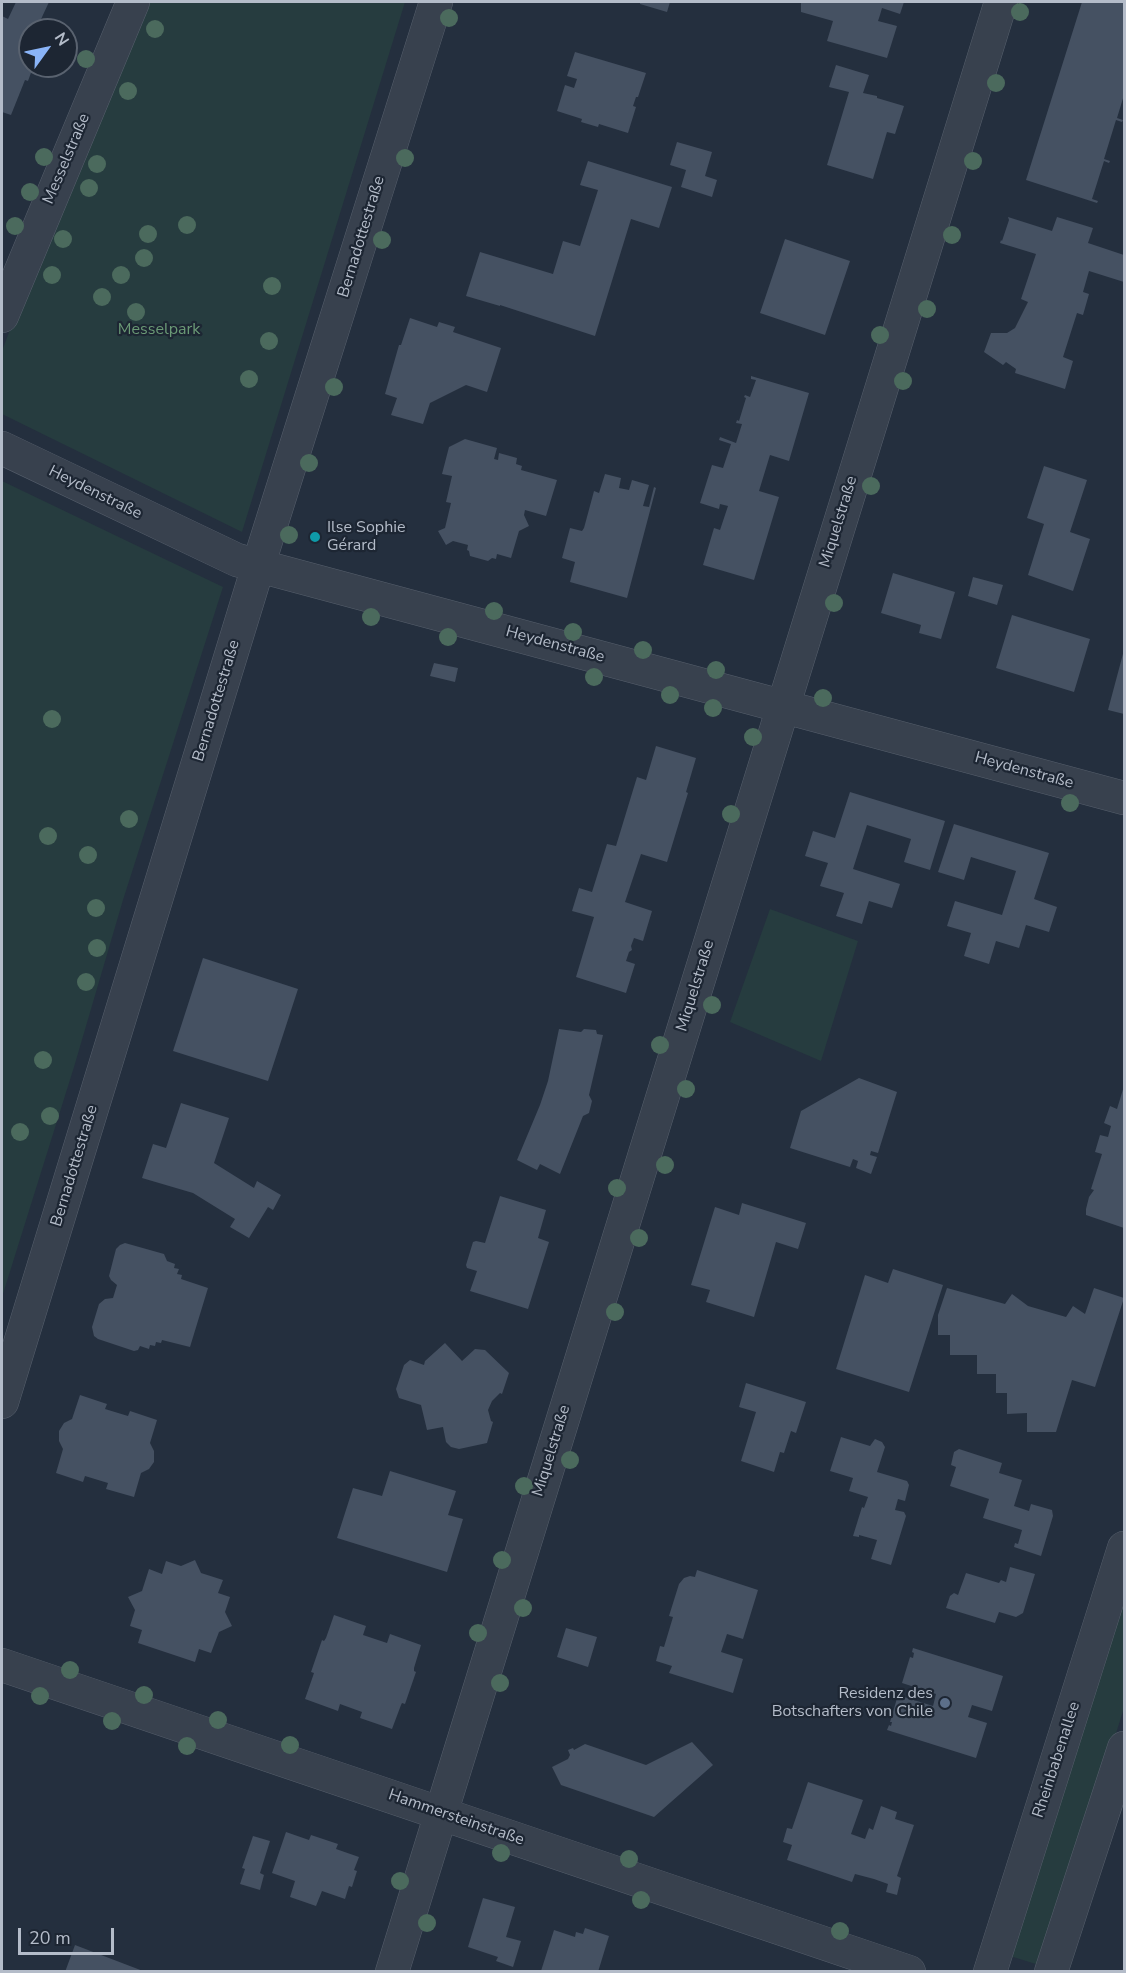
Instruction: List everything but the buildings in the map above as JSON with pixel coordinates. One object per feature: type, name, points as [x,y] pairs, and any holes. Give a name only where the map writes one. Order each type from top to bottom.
[{"type":"street","name":"Messelstraße","points":[[2,316],[133,2]]},
{"type":"street","name":"Bernadottestraße","points":[[2,1402],[259,566],[436,2]]},
{"type":"street","name":"Miquelstraße","points":[[392,1971],[1001,2]]},
{"type":"street","name":"Heydenstraße","points":[[2,448],[232,558],[1125,798]]},
{"type":"street","name":"Rheinbabenallee","points":[[990,1971],[1125,1548]]},
{"type":"street","name":"Hammersteinstraße","points":[[2,1665],[909,1971]]},
{"type":"street","points":[[1051,1971],[1125,1748]]},
{"type":"green space","name":"Messelpark","points":[[146,2],[405,2],[242,532],[2,414],[2,351],[29,279]]},
{"type":"green space","points":[[2,481],[223,587],[123,900],[74,1067],[2,1297]]},
{"type":"green space","points":[[770,909],[858,941],[821,1061],[730,1022]]},
{"type":"green space","points":[[1124,1590],[1124,1708],[1065,1894],[1039,1965],[1007,1955]]},
{"type":"place","name":"Ilse Sophie Gérard","points":[[315,537]]},
{"type":"place","name":"Residenz des Botschafters von Chile","points":[[945,1703]]}]
